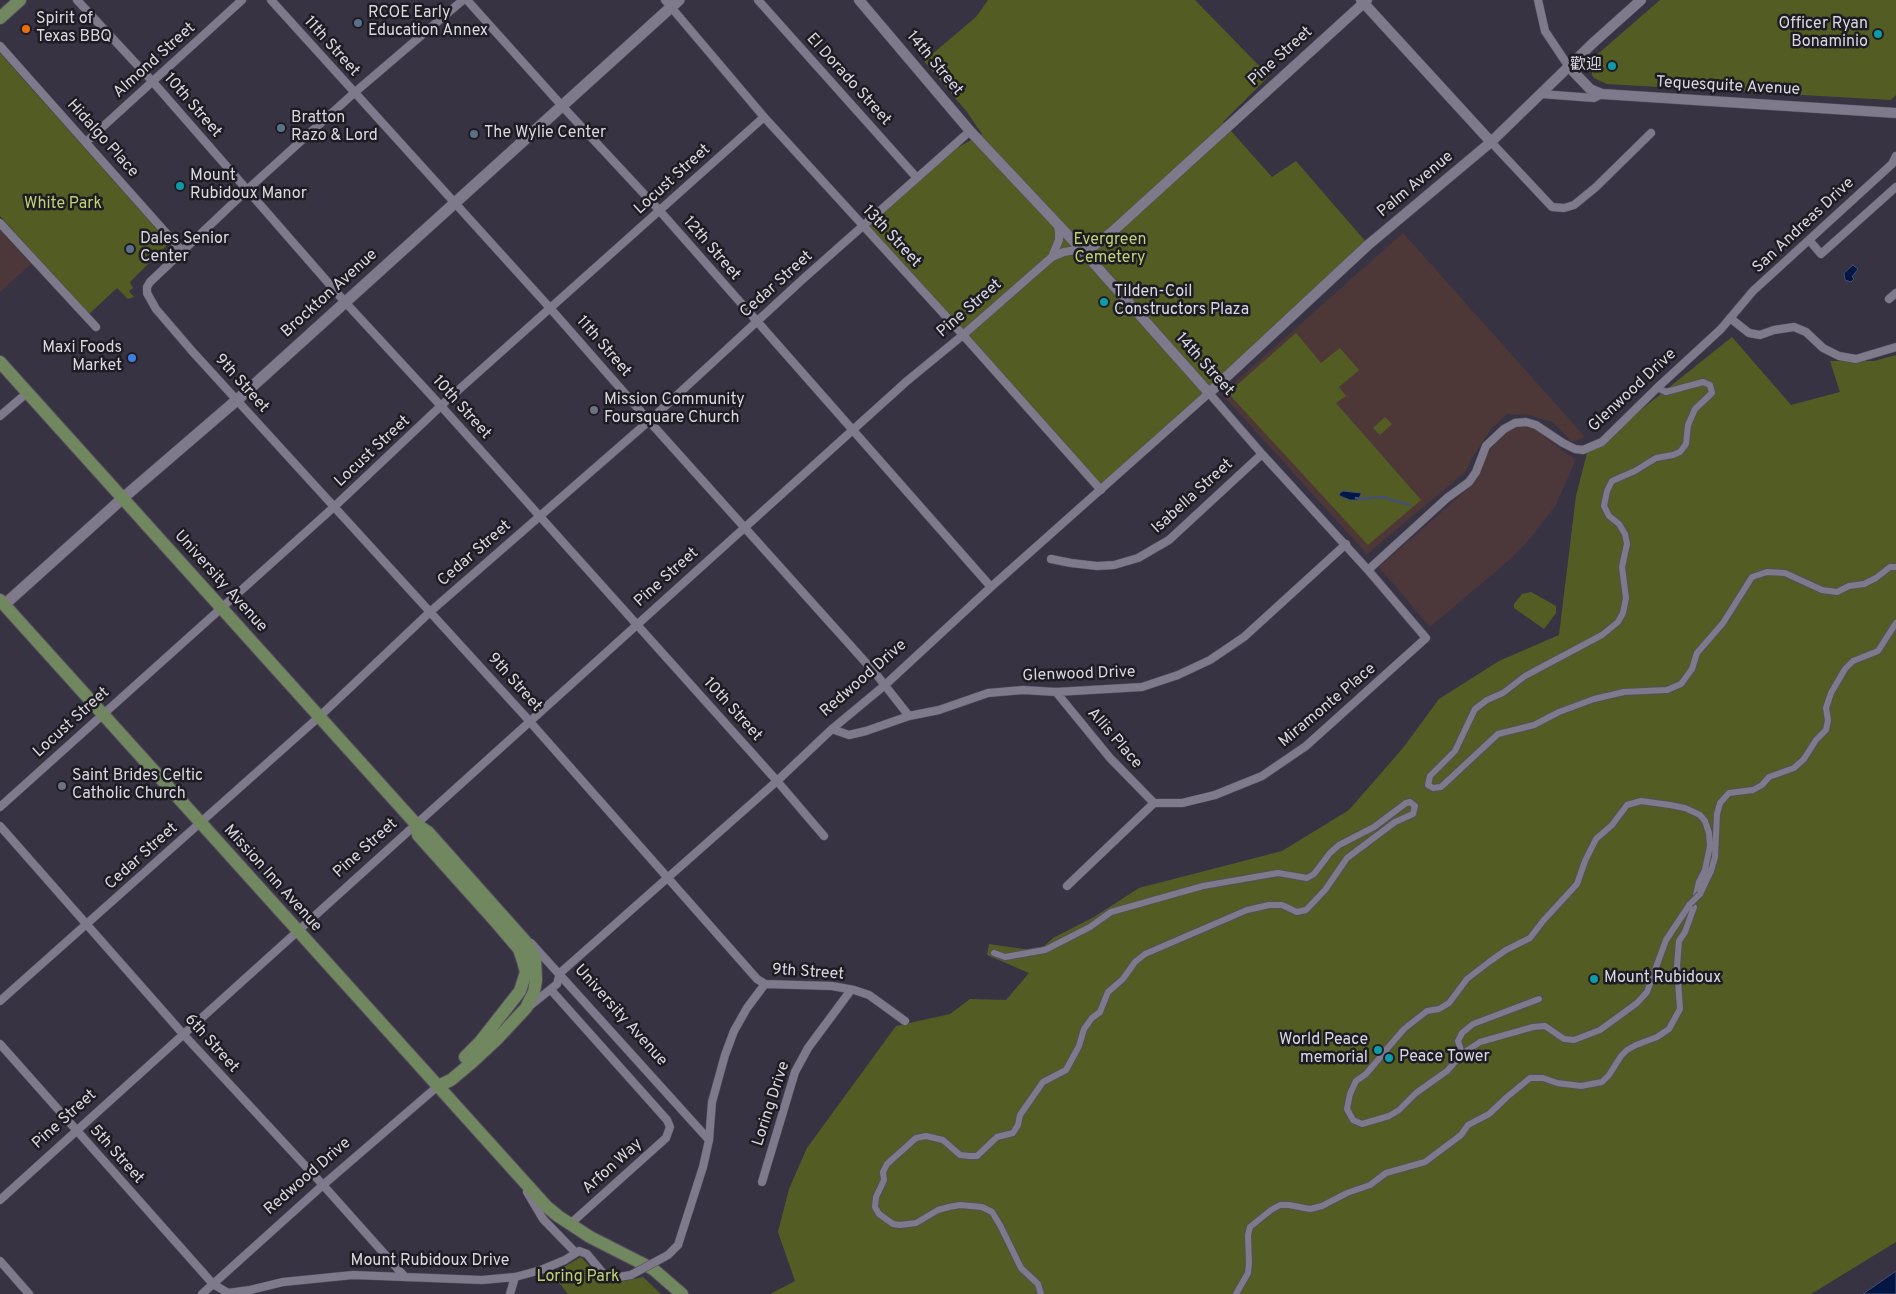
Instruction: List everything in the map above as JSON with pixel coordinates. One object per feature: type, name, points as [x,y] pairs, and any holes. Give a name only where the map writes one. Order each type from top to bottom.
[{"type":"main road","points":[[0,18],[20,0]]},
{"type":"main road","name":"Brockton Avenue","points":[[1,604],[237,400],[562,107],[671,2]]},
{"type":"main road","name":"University Avenue","points":[[0,362],[416,824],[425,829],[503,917],[532,952],[543,991]]},
{"type":"main road","name":"Mission Inn Avenue","points":[[1,604],[103,714],[547,1207],[590,1238],[653,1269],[682,1294]]},
{"type":"main road","name":"University Avenue","points":[[416,824],[418,835],[518,949],[523,961],[525,978]]},
{"type":"main road","name":"Redwood Drive","points":[[438,1086],[446,1074],[474,1048],[504,1012],[520,992],[525,978]]},
{"type":"main road","name":"Redwood Drive","points":[[438,1086],[452,1080],[498,1038],[543,991]]},
{"type":"street","name":"10th Street","points":[[77,0],[153,82],[345,302],[442,406],[824,836]]},
{"type":"street","name":"Almond Street","points":[[86,142],[242,0]]},
{"type":"street","name":"11th Street","points":[[271,0],[550,308],[885,685],[910,716]]},
{"type":"street","points":[[182,251],[354,93],[463,0]]},
{"type":"street","name":"12th Street","points":[[467,0],[562,107],[659,210],[991,587]]},
{"type":"street","name":"El Dorado Street","points":[[758,0],[917,178]]},
{"type":"street","name":"14th Street","points":[[859,0],[970,131],[1081,248],[1262,454],[1346,544],[1426,638]]},
{"type":"street","points":[[1538,0],[1545,31],[1569,67],[1590,89],[1602,94]]},
{"type":"street","name":"Palm Avenue","points":[[1209,393],[1368,245],[1491,142],[1641,0]]},
{"type":"street","points":[[1364,1],[1552,207],[1564,208],[1574,205],[1596,187],[1651,132]]},
{"type":"street","name":"Pine Street","points":[[0,1200],[638,625],[852,429],[963,336],[1052,257],[1064,252],[1095,245],[1112,232],[1364,1]]},
{"type":"street","name":"13th Street","points":[[671,2],[764,117],[1101,490]]},
{"type":"street","name":"Hidalgo Place","points":[[0,46],[182,251]]},
{"type":"street","points":[[1540,94],[1594,98],[1602,94]]},
{"type":"street","name":"Tequesquite Avenue","points":[[1602,94],[1896,113]]},
{"type":"street","name":"Locust Street","points":[[0,807],[336,506],[442,406],[764,117]]},
{"type":"street","name":"Cedar Street","points":[[0,1001],[320,716],[431,611],[649,421],[862,226],[970,131]]},
{"type":"street","name":"San Andreas Drive","points":[[1730,318],[1753,291],[1892,164],[1896,156]]},
{"type":"street","points":[[1809,240],[1821,254],[1896,187]]},
{"type":"street","points":[[0,223],[96,327]]},
{"type":"street","points":[[1052,257],[1059,240],[1057,223]]},
{"type":"street","name":"9th Street","points":[[182,251],[147,287],[147,293],[156,309],[431,611],[757,979],[765,984],[813,984],[851,990],[869,995],[905,1020]]},
{"type":"street","points":[[1889,300],[1896,293]]},
{"type":"street","points":[[1730,318],[1749,333],[1760,335],[1774,330],[1794,327],[1806,332],[1823,348],[1839,356],[1856,359],[1896,347]]},
{"type":"street","name":"Glenwood Drive","points":[[1368,570],[1447,498],[1469,482],[1476,472],[1486,446],[1504,429],[1515,423],[1526,422],[1536,425],[1575,449],[1583,450],[1602,442],[1656,388],[1721,329],[1730,318]]},
{"type":"street","points":[[1656,388],[1666,392],[1703,382],[1710,385],[1712,393],[1695,408],[1688,425],[1686,444],[1680,452],[1656,458],[1635,471],[1612,481],[1607,491],[1604,506],[1610,516],[1619,524],[1625,534],[1627,544],[1622,568],[1626,598],[1623,613],[1618,622],[1602,635],[1525,676],[1503,693],[1487,700],[1475,709],[1455,751],[1430,776],[1428,785],[1433,788],[1440,787],[1498,734],[1534,725],[1559,712],[1594,699],[1624,692],[1667,690],[1681,684],[1692,669],[1697,652],[1723,623],[1752,578],[1767,572],[1785,573],[1822,590],[1836,592],[1849,586],[1864,584],[1876,578],[1890,567],[1896,567]]},
{"type":"street","points":[[0,416],[28,392]]},
{"type":"street","name":"Redwood Drive","points":[[543,991],[556,984],[560,973],[777,781],[832,729],[885,685],[991,587],[1209,393]]},
{"type":"street","name":"Isabella Street","points":[[1051,558],[1097,566],[1114,565],[1138,558],[1169,540],[1262,454]]},
{"type":"street","name":"Glenwood Drive","points":[[832,729],[849,735],[910,716],[939,710],[988,693],[1024,690],[1056,692],[1142,687],[1178,675],[1210,660],[1244,637],[1346,544]]},
{"type":"street","points":[[1708,870],[1709,833],[1705,821],[1700,815],[1685,808],[1660,803],[1641,801],[1628,805],[1612,825],[1596,839],[1576,884],[1530,938],[1506,950],[1489,962],[1468,979],[1449,1003],[1439,1009],[1427,1011],[1404,1029],[1366,1074],[1356,1082],[1350,1094],[1347,1109],[1353,1120],[1362,1124],[1389,1116],[1399,1110],[1416,1093],[1447,1070],[1462,1054],[1480,1042],[1533,1027],[1545,1026],[1564,1039],[1574,1040],[1600,1030],[1637,1003],[1647,992],[1666,940],[1692,906],[1715,856],[1717,814],[1720,804],[1729,793],[1754,790],[1769,777],[1794,768],[1804,759],[1816,740],[1826,730],[1828,720],[1826,708],[1831,693],[1845,669],[1853,661],[1878,651],[1896,623]]},
{"type":"street","name":"Miramonte Place","points":[[1154,803],[1182,802],[1215,795],[1262,776],[1306,746],[1426,638]]},
{"type":"street","name":"Allis Place","points":[[1056,692],[1110,758],[1154,803]]},
{"type":"street","points":[[994,953],[1005,957],[1045,950],[1090,926],[1111,912],[1203,886],[1272,873],[1307,878],[1314,874],[1330,853],[1340,845],[1374,827],[1406,803],[1410,802],[1414,806],[1413,814],[1395,822],[1347,858],[1325,890],[1306,910],[1297,912],[1282,905],[1247,910],[1144,954],[1135,962],[1123,979],[1108,992],[1100,1012],[1092,1018],[1084,1029],[1079,1046],[1066,1070],[1043,1082],[1020,1115],[1018,1125],[1013,1133],[996,1137],[978,1156],[960,1155],[943,1140],[926,1136],[916,1138],[887,1164],[883,1172],[884,1180],[876,1197],[875,1207],[879,1214],[893,1224],[900,1225],[916,1223],[938,1210],[960,1204],[982,1207],[992,1212],[1021,1268],[1038,1284],[1041,1294]]},
{"type":"street","points":[[1067,886],[1154,803]]},
{"type":"street","name":"6th Street","points":[[0,826],[184,1035],[405,1277]]},
{"type":"street","points":[[1236,1294],[1248,1274],[1248,1235],[1250,1227],[1270,1210],[1280,1205],[1310,1209],[1322,1206],[1347,1193],[1370,1186],[1386,1173],[1424,1162],[1461,1135],[1468,1125],[1489,1114],[1514,1090],[1530,1078],[1543,1078],[1557,1083],[1581,1086],[1602,1082],[1627,1050],[1657,1037],[1669,1029],[1680,1009],[1677,966],[1679,941],[1685,932],[1692,906]]},
{"type":"street","name":"University Avenue","points":[[503,917],[511,922],[560,973],[708,1140]]},
{"type":"street","points":[[525,978],[543,991]]},
{"type":"street","points":[[575,1252],[587,1254],[602,1272],[619,1277],[631,1275],[668,1255],[678,1245],[703,1168],[712,1102],[725,1055],[734,1031],[747,1008],[765,984]]},
{"type":"street","name":"Loring Drive","points":[[762,1182],[795,1072],[808,1048],[851,990]]},
{"type":"street","name":"University Avenue","points":[[543,991],[668,1120],[670,1126]]},
{"type":"street","points":[[1462,1054],[1458,1041],[1462,1033],[1473,1024],[1539,999]]},
{"type":"street","name":"5th Street","points":[[0,1044],[212,1284]]},
{"type":"street","name":"Redwood Drive","points":[[202,1294],[323,1185],[438,1086]]},
{"type":"street","name":"Arfon Way","points":[[570,1225],[666,1138],[670,1126]]},
{"type":"street","name":"Mission Inn Avenue","points":[[520,1179],[543,1219],[575,1252]]},
{"type":"street","name":"Mount Rubidoux Drive","points":[[212,1284],[228,1293],[283,1282],[353,1275],[482,1280],[515,1277],[541,1270],[565,1260],[575,1252]]},
{"type":"street","points":[[0,1261],[29,1294]]},
{"type":"street","points":[[510,1294],[515,1277]]},
{"type":"shaded area","points":[[0,230],[31,264],[0,292]]},
{"type":"shaded area","points":[[1403,233],[1585,437],[1572,442],[1553,422],[1529,415],[1507,414],[1491,429],[1466,471],[1367,554],[1222,394]]},
{"type":"shaded area","points":[[1521,426],[1535,429],[1565,453],[1576,459],[1556,505],[1527,542],[1508,561],[1430,627],[1379,567],[1470,487],[1480,474],[1486,455],[1500,437],[1510,429]]},
{"type":"green space","name":"Evergreen Cemetery","points":[[988,0],[1195,0],[1269,76],[1223,122],[1272,177],[1296,161],[1366,242],[1098,492],[862,228],[937,163],[957,148],[982,134],[967,112],[924,61],[976,17]]},
{"type":"green space","points":[[1660,0],[1896,0],[1896,95],[1891,100],[1607,84],[1594,78],[1592,75],[1592,59]]},
{"type":"green space","name":"White Park","points":[[0,53],[169,243],[130,282],[133,288],[129,291],[134,297],[128,299],[117,288],[89,314],[0,216]]},
{"type":"green space","points":[[1296,333],[1321,363],[1340,348],[1359,370],[1339,387],[1346,396],[1336,403],[1421,500],[1368,545],[1228,393]]},
{"type":"green space","points":[[1732,337],[1791,405],[1840,392],[1830,361],[1874,361],[1896,355],[1896,1242],[1811,1294],[770,1294],[795,1281],[778,1232],[789,1189],[807,1148],[896,1026],[950,1014],[970,999],[1006,1000],[1029,973],[987,955],[989,944],[1030,950],[1044,946],[1053,938],[1094,917],[1139,888],[1282,851],[1349,810],[1403,748],[1439,699],[1499,661],[1559,635],[1576,496],[1587,453]]},
{"type":"green space","points":[[1385,417],[1392,424],[1380,435],[1373,428]]},
{"type":"green space","points":[[1531,592],[1556,606],[1556,613],[1544,629],[1514,608],[1514,604],[1522,594]]},
{"type":"green space","name":"Loring Park","points":[[581,1257],[595,1272],[614,1283],[643,1277],[661,1294],[568,1294],[552,1274]]},
{"type":"water","points":[[1853,265],[1858,269],[1851,282],[1845,280],[1844,273]]},
{"type":"water","points":[[1343,491],[1361,494],[1358,500],[1350,500],[1340,496],[1339,494]]},
{"type":"water","points":[[1896,1271],[1896,1294],[1863,1294]]},
{"type":"waterway","points":[[1356,498],[1382,497],[1410,505]]},
{"type":"place","name":"RCOE Early Education Annex","points":[[358,23]]},
{"type":"place","name":"Spirit of Texas BBQ","points":[[26,29]]},
{"type":"place","name":"Officer Ryan Bonaminio","points":[[1878,34]]},
{"type":"place","name":"歡迎","points":[[1612,66]]},
{"type":"place","name":"Bratton Razo & Lord","points":[[281,128]]},
{"type":"place","name":"The Wylie Center","points":[[474,134]]},
{"type":"place","name":"Mount Rubidoux Manor","points":[[180,186]]},
{"type":"place","name":"Dales Senior Center","points":[[130,249]]},
{"type":"place","name":"Tilden-Coil Constructors Plaza","points":[[1104,302]]},
{"type":"place","name":"Maxi Foods Market","points":[[132,358]]},
{"type":"place","name":"Mission Community Foursquare Church","points":[[594,410]]},
{"type":"place","name":"Saint Brides Celtic Catholic Church","points":[[62,786]]},
{"type":"place","name":"Mount Rubidoux","points":[[1594,979]]},
{"type":"place","name":"World Peace memorial","points":[[1378,1050]]},
{"type":"place","name":"Peace Tower","points":[[1389,1058]]}]
